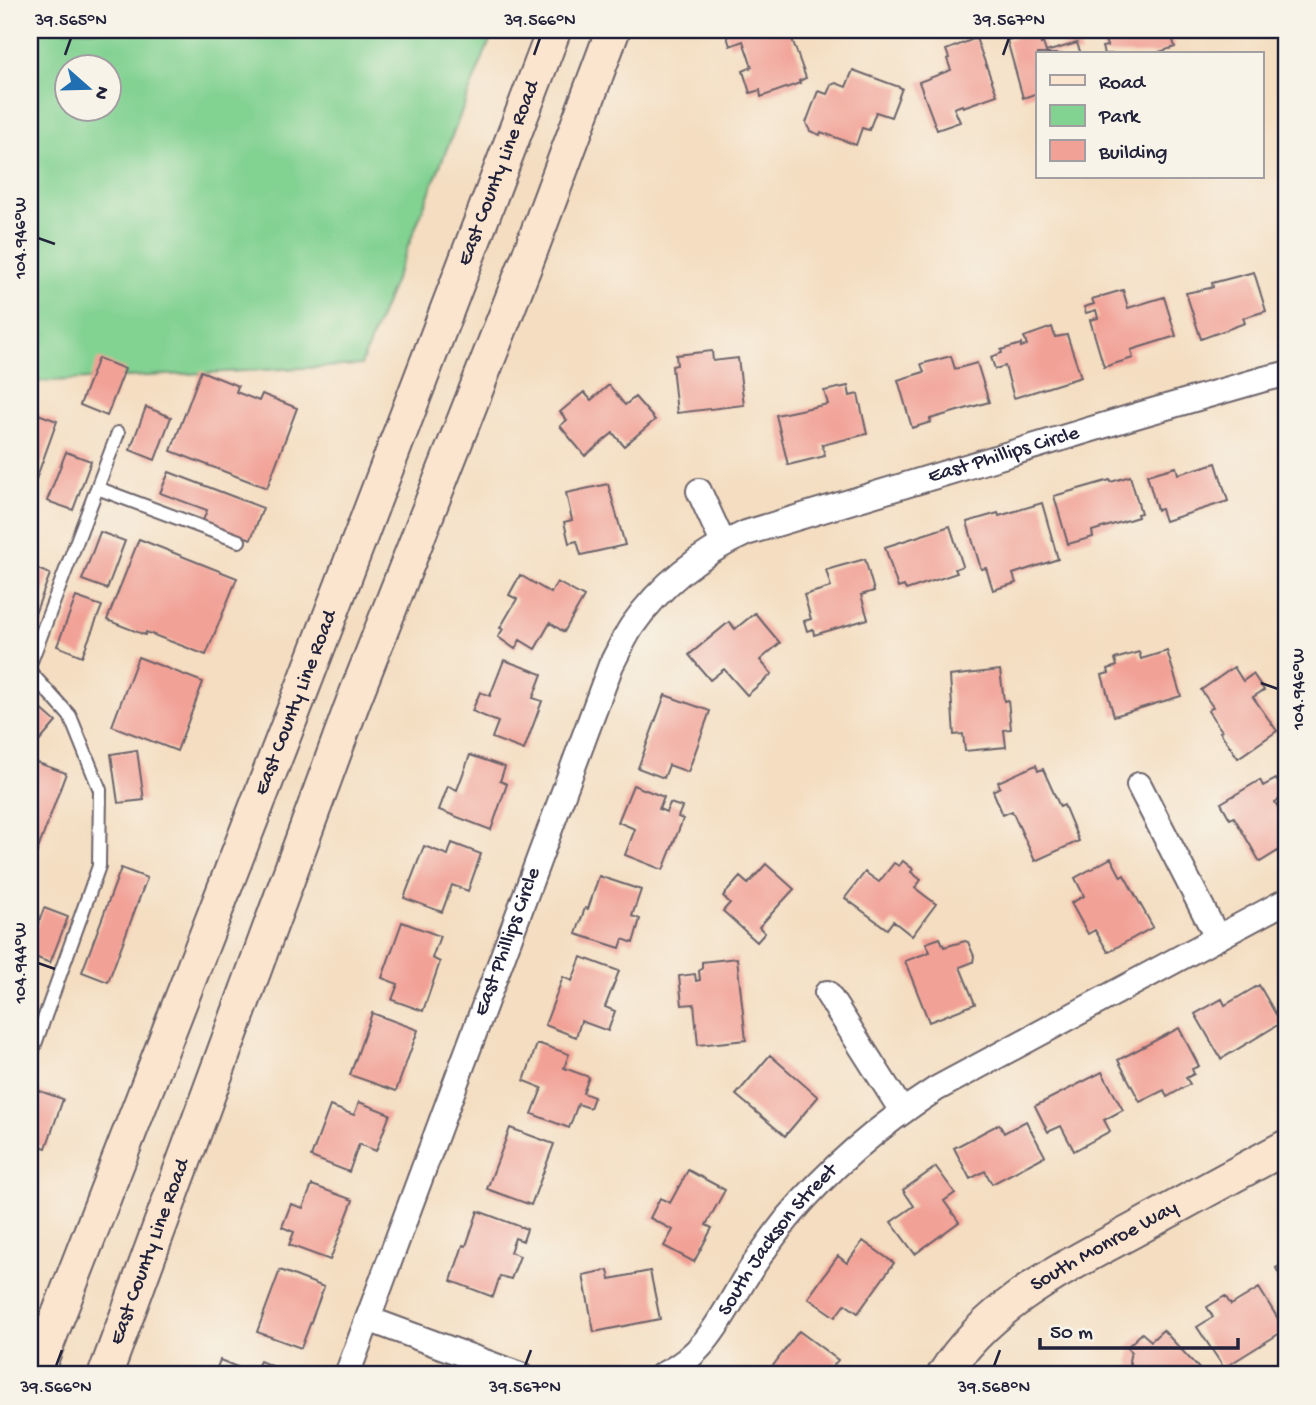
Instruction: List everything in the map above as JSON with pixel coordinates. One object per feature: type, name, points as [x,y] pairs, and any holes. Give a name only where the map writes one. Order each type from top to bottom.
[{"type":"main road","name":"East County Line Road","points":[[35,1375],[306,679],[554,30]]},
{"type":"main road","name":"East County Line Road","points":[[105,1375],[353,702],[528,258],[613,30]]},
{"type":"main road","name":"South Monroe Way","points":[[944,1375],[974,1337],[1010,1303],[1057,1272],[1286,1147]]},
{"type":"street","name":"East Phillips Circle","points":[[347,1375],[611,665],[631,627],[657,594],[688,565],[723,543],[746,533],[1129,418],[1286,374]]},
{"type":"street","points":[[699,491],[723,543]]},
{"type":"street","points":[[1139,785],[1217,937]]},
{"type":"street","name":"South Jackson Street","points":[[662,1375],[695,1353],[714,1331],[746,1277],[786,1220],[820,1182],[856,1148],[902,1111],[936,1089],[1286,901]]},
{"type":"street","points":[[827,993],[902,1111]]},
{"type":"street","points":[[368,1319],[520,1375]]},
{"type":"lane","points":[[30,664],[118,433]]},
{"type":"lane","points":[[97,488],[239,541]]},
{"type":"lane","points":[[30,672],[70,716],[100,790],[99,866],[30,1058]]},
{"type":"green space","points":[[30,30],[494,30],[361,365],[30,382]]},
{"type":"building","points":[[725,30],[792,30],[794,35],[791,36],[806,78],[799,81],[800,83],[761,97],[760,90],[750,93],[743,71],[752,67],[743,41],[730,46]]},
{"type":"building","points":[[1102,30],[1170,30],[1175,47],[1159,52],[1103,52],[1102,47],[1107,46]]},
{"type":"building","points":[[1037,31],[1046,52],[1036,52],[1036,94],[1023,98],[1007,40]]},
{"type":"building","points":[[976,38],[997,95],[954,108],[960,122],[937,130],[919,82],[951,70],[946,50]]},
{"type":"building","points":[[1077,43],[1080,52],[1046,52]]},
{"type":"building","points":[[853,70],[902,88],[891,117],[876,112],[869,130],[862,128],[856,145],[821,132],[820,135],[810,131],[806,123],[818,91],[827,94],[831,85],[836,83],[846,87]]},
{"type":"building","points":[[1254,272],[1266,311],[1243,318],[1245,323],[1201,339],[1186,293],[1210,288],[1213,287],[1212,283]]},
{"type":"building","points":[[1123,290],[1128,308],[1164,297],[1176,336],[1131,350],[1133,358],[1104,367],[1090,320],[1098,318],[1096,310],[1086,313],[1084,307],[1094,304],[1092,299]]},
{"type":"building","points":[[1052,327],[1055,337],[1067,335],[1081,377],[1014,398],[1005,366],[995,369],[991,357],[1002,353],[1001,350],[1021,344],[1021,347],[1027,345],[1024,337]]},
{"type":"building","points":[[712,351],[713,361],[738,358],[744,405],[677,413],[672,366],[677,365],[676,355]]},
{"type":"building","points":[[951,356],[955,369],[977,363],[989,402],[930,419],[931,422],[912,428],[898,380],[924,372],[921,364]]},
{"type":"building","points":[[98,358],[125,369],[107,416],[80,405]]},
{"type":"building","points":[[201,371],[238,386],[236,392],[259,401],[262,394],[297,408],[267,488],[171,451]]},
{"type":"building","points":[[609,385],[625,405],[635,397],[655,420],[624,446],[613,433],[585,456],[560,426],[567,420],[560,412],[584,392],[591,400]]},
{"type":"building","points":[[848,386],[850,396],[858,394],[867,434],[822,445],[825,456],[788,465],[776,415],[828,404],[824,391]]},
{"type":"building","points":[[146,407],[171,417],[155,460],[130,450]]},
{"type":"building","points":[[30,411],[57,421],[30,496]]},
{"type":"building","points":[[66,452],[91,461],[73,510],[47,501]]},
{"type":"building","points":[[1216,463],[1228,501],[1165,521],[1161,509],[1157,510],[1147,475],[1176,467],[1178,474]]},
{"type":"building","points":[[169,472],[263,508],[251,539],[203,521],[207,510],[160,493]]},
{"type":"building","points":[[1130,476],[1141,513],[1137,514],[1138,517],[1092,531],[1093,537],[1068,544],[1054,496]]},
{"type":"building","points":[[608,484],[625,545],[581,555],[577,541],[569,543],[564,522],[572,520],[566,493]]},
{"type":"building","points":[[1042,503],[1058,559],[1013,574],[1016,583],[993,590],[986,568],[981,569],[967,522]]},
{"type":"building","points":[[950,526],[963,566],[955,569],[957,573],[906,590],[904,586],[898,588],[885,547]]},
{"type":"building","points":[[100,532],[125,541],[107,589],[82,580]]},
{"type":"building","points":[[139,539],[237,578],[206,655],[107,620]]},
{"type":"building","points":[[865,559],[874,591],[861,595],[868,619],[814,635],[813,629],[807,631],[804,621],[811,619],[804,595],[831,587],[826,570]]},
{"type":"building","points":[[30,566],[50,574],[33,619],[30,618]]},
{"type":"building","points":[[520,575],[551,593],[557,582],[584,597],[564,632],[550,623],[535,649],[520,640],[515,649],[498,637],[503,629],[500,628],[517,599],[509,595]]},
{"type":"building","points":[[76,597],[102,606],[82,656],[57,646]]},
{"type":"building","points":[[755,613],[780,643],[760,660],[772,674],[747,695],[724,669],[710,680],[689,655],[729,622],[735,629]]},
{"type":"building","points":[[1167,651],[1181,696],[1114,716],[1102,675],[1117,666],[1115,659],[1139,652],[1141,659]]},
{"type":"building","points":[[138,657],[203,682],[177,751],[112,726]]},
{"type":"building","points":[[504,660],[542,674],[533,698],[542,701],[524,750],[492,738],[498,722],[472,711],[480,692],[490,696]]},
{"type":"building","points":[[1234,667],[1243,681],[1253,674],[1264,690],[1253,697],[1277,731],[1238,758],[1208,711],[1213,707],[1201,690]]},
{"type":"building","points":[[1000,670],[1004,701],[1008,700],[1011,729],[1004,730],[1006,747],[965,751],[963,734],[954,735],[950,676]]},
{"type":"building","points":[[665,695],[710,711],[688,772],[669,765],[664,778],[638,768]]},
{"type":"building","points":[[30,699],[56,722],[38,743],[30,736]]},
{"type":"building","points":[[137,750],[144,800],[118,803],[111,754]]},
{"type":"building","points":[[470,755],[505,767],[500,781],[507,784],[491,830],[439,810],[448,786],[457,790]]},
{"type":"building","points":[[30,760],[66,773],[30,871]]},
{"type":"building","points":[[1036,765],[1038,771],[1043,769],[1060,807],[1064,805],[1079,841],[1035,861],[1012,811],[1003,815],[993,791],[1000,787],[998,782]]},
{"type":"building","points":[[1276,779],[1286,795],[1275,802],[1284,817],[1281,819],[1286,828],[1286,846],[1260,862],[1234,817],[1230,819],[1221,803],[1260,780],[1263,786]]},
{"type":"building","points":[[633,785],[664,797],[659,809],[666,812],[670,803],[682,807],[678,817],[683,819],[663,870],[625,855],[635,829],[618,822]]},
{"type":"building","points":[[452,843],[481,854],[468,891],[452,885],[442,912],[404,898],[424,846],[448,855]]},
{"type":"building","points":[[1111,858],[1121,877],[1124,875],[1153,927],[1108,952],[1095,930],[1088,934],[1071,903],[1084,896],[1075,878]]},
{"type":"building","points":[[903,861],[921,880],[915,888],[936,904],[912,936],[893,921],[887,929],[845,898],[865,872],[879,882],[894,863],[899,866]]},
{"type":"building","points":[[766,864],[794,889],[759,927],[765,933],[757,942],[723,911],[730,903],[723,896],[740,877],[748,884]]},
{"type":"building","points":[[121,868],[147,878],[108,982],[82,972]]},
{"type":"building","points":[[599,876],[641,890],[632,916],[640,919],[633,943],[623,939],[620,948],[576,934]]},
{"type":"building","points":[[44,908],[68,917],[50,963],[30,955],[30,946]]},
{"type":"building","points":[[402,922],[440,936],[432,958],[440,962],[423,1011],[392,1000],[398,984],[382,978]]},
{"type":"building","points":[[940,938],[944,947],[968,942],[974,956],[973,962],[960,967],[975,1004],[929,1022],[905,961],[930,952],[926,943]]},
{"type":"building","points":[[581,957],[619,971],[605,1007],[615,1011],[608,1031],[581,1021],[576,1037],[545,1025],[563,977],[572,981]]},
{"type":"building","points":[[737,958],[746,1040],[698,1045],[694,1004],[682,1005],[679,976],[695,974],[696,981],[700,980],[702,962]]},
{"type":"building","points":[[1286,967],[1286,992],[1277,972]]},
{"type":"building","points":[[1259,985],[1281,1023],[1221,1059],[1195,1014],[1222,999],[1225,1005]]},
{"type":"building","points":[[372,1013],[418,1030],[396,1091],[350,1075]]},
{"type":"building","points":[[1179,1028],[1199,1066],[1192,1069],[1194,1074],[1186,1078],[1190,1084],[1167,1097],[1164,1090],[1140,1102],[1118,1060]]},
{"type":"building","points":[[537,1044],[569,1054],[564,1068],[589,1077],[583,1093],[594,1097],[590,1108],[578,1104],[569,1128],[532,1114],[542,1088],[524,1081]]},
{"type":"building","points":[[770,1055],[818,1097],[785,1136],[736,1095]]},
{"type":"building","points":[[1102,1072],[1123,1110],[1104,1120],[1110,1131],[1074,1151],[1061,1126],[1048,1132],[1035,1106]]},
{"type":"building","points":[[37,1090],[63,1099],[46,1148],[30,1143],[30,1112]]},
{"type":"building","points":[[359,1102],[390,1114],[376,1151],[359,1144],[349,1172],[311,1157],[330,1106],[354,1115]]},
{"type":"building","points":[[1026,1121],[1045,1156],[992,1184],[985,1171],[970,1179],[954,1148],[999,1124],[1004,1133]]},
{"type":"building","points":[[510,1128],[554,1144],[531,1205],[487,1189]]},
{"type":"building","points":[[936,1167],[955,1193],[944,1201],[959,1222],[915,1254],[891,1222],[914,1206],[903,1190]]},
{"type":"building","points":[[688,1170],[725,1190],[706,1225],[712,1228],[694,1262],[664,1246],[673,1230],[650,1218],[660,1198],[670,1203]]},
{"type":"building","points":[[312,1185],[353,1200],[330,1260],[289,1245],[294,1232],[282,1227],[291,1204],[303,1208]]},
{"type":"building","points":[[478,1211],[527,1229],[523,1241],[515,1238],[510,1252],[520,1256],[511,1279],[500,1276],[493,1297],[451,1281]]},
{"type":"building","points":[[863,1241],[894,1263],[858,1313],[845,1304],[835,1317],[808,1298],[838,1256],[847,1263]]},
{"type":"building","points":[[1286,1263],[1286,1287],[1276,1268]]},
{"type":"building","points":[[280,1270],[324,1287],[301,1348],[257,1332]]},
{"type":"building","points":[[608,1270],[610,1279],[650,1271],[660,1319],[594,1332],[583,1275]]},
{"type":"building","points":[[1259,1288],[1285,1330],[1224,1368],[1197,1327],[1213,1317],[1207,1307],[1225,1296],[1231,1305]]},
{"type":"building","points":[[1163,1330],[1205,1375],[1119,1375],[1131,1364],[1131,1351],[1127,1347],[1142,1333],[1151,1341]]},
{"type":"building","points":[[799,1331],[838,1360],[826,1375],[766,1375]]},
{"type":"building","points":[[220,1360],[254,1374],[260,1361],[289,1373],[288,1375],[214,1375]]}]
